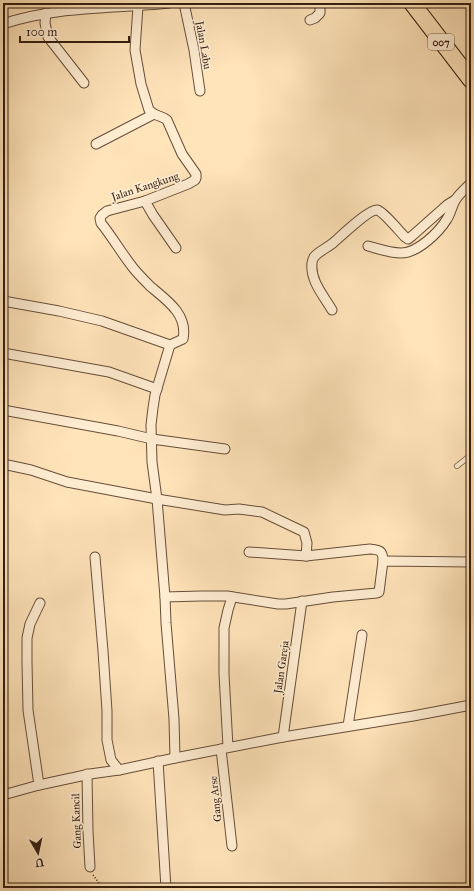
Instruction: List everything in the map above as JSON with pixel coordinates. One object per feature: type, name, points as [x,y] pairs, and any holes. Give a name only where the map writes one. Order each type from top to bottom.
[{"type":"highway","name":"007","points":[[412,3],[471,80]]},
{"type":"street","points":[[3,24],[46,13],[169,3]]},
{"type":"street","name":"Jalan Labu","points":[[184,3],[194,50],[200,91]]},
{"type":"street","points":[[310,20],[315,18],[320,13],[320,3]]},
{"type":"street","name":"Jalan Kangkung","points":[[138,6],[135,50],[141,84],[149,110],[167,120],[182,154],[196,174],[196,178],[188,184],[145,201],[107,211],[101,216],[100,221],[135,270],[167,299],[179,314],[184,330],[183,339],[170,345]]},
{"type":"street","points":[[46,13],[48,37],[84,83]]},
{"type":"street","points":[[96,144],[149,118],[154,114]]},
{"type":"street","points":[[332,310],[314,279],[312,262],[314,257],[319,252],[333,243],[349,228],[372,211],[378,210],[405,237],[408,238],[455,200],[471,183]]},
{"type":"street","points":[[368,246],[400,253],[413,251],[424,244],[444,223],[455,200]]},
{"type":"street","points":[[145,201],[176,248]]},
{"type":"street","points":[[3,301],[59,311],[102,321],[170,345],[152,408],[151,425],[152,462],[157,499],[174,718],[175,758]]},
{"type":"street","points":[[3,353],[109,372],[158,389]]},
{"type":"street","points":[[3,410],[118,431],[152,439],[226,449]]},
{"type":"street","points":[[3,464],[31,470],[67,482],[157,499],[225,510],[238,509],[262,512],[304,532],[308,544],[306,556]]},
{"type":"street","points":[[165,597],[232,597],[286,604],[379,592],[383,554],[378,550],[370,549],[306,556],[249,552]]},
{"type":"street","points":[[95,557],[107,711],[107,740],[111,760],[118,770]]},
{"type":"street","points":[[383,561],[471,562]]},
{"type":"street","name":"Gang Arse","points":[[232,597],[224,628],[225,748],[232,846]]},
{"type":"street","name":"Jalan Gareja","points":[[283,737],[302,601]]},
{"type":"street","points":[[39,785],[28,710],[27,638],[30,624],[40,603]]},
{"type":"street","points":[[348,726],[362,635]]},
{"type":"street","points":[[3,795],[87,774],[118,770],[283,737],[471,705]]},
{"type":"street","points":[[158,761],[166,888]]},
{"type":"street","name":"Gang Kancil","points":[[87,774],[90,867]]},
{"type":"lane","points":[[457,466],[471,455]]},
{"type":"path","points":[[90,867],[99,883],[112,888]]}]
